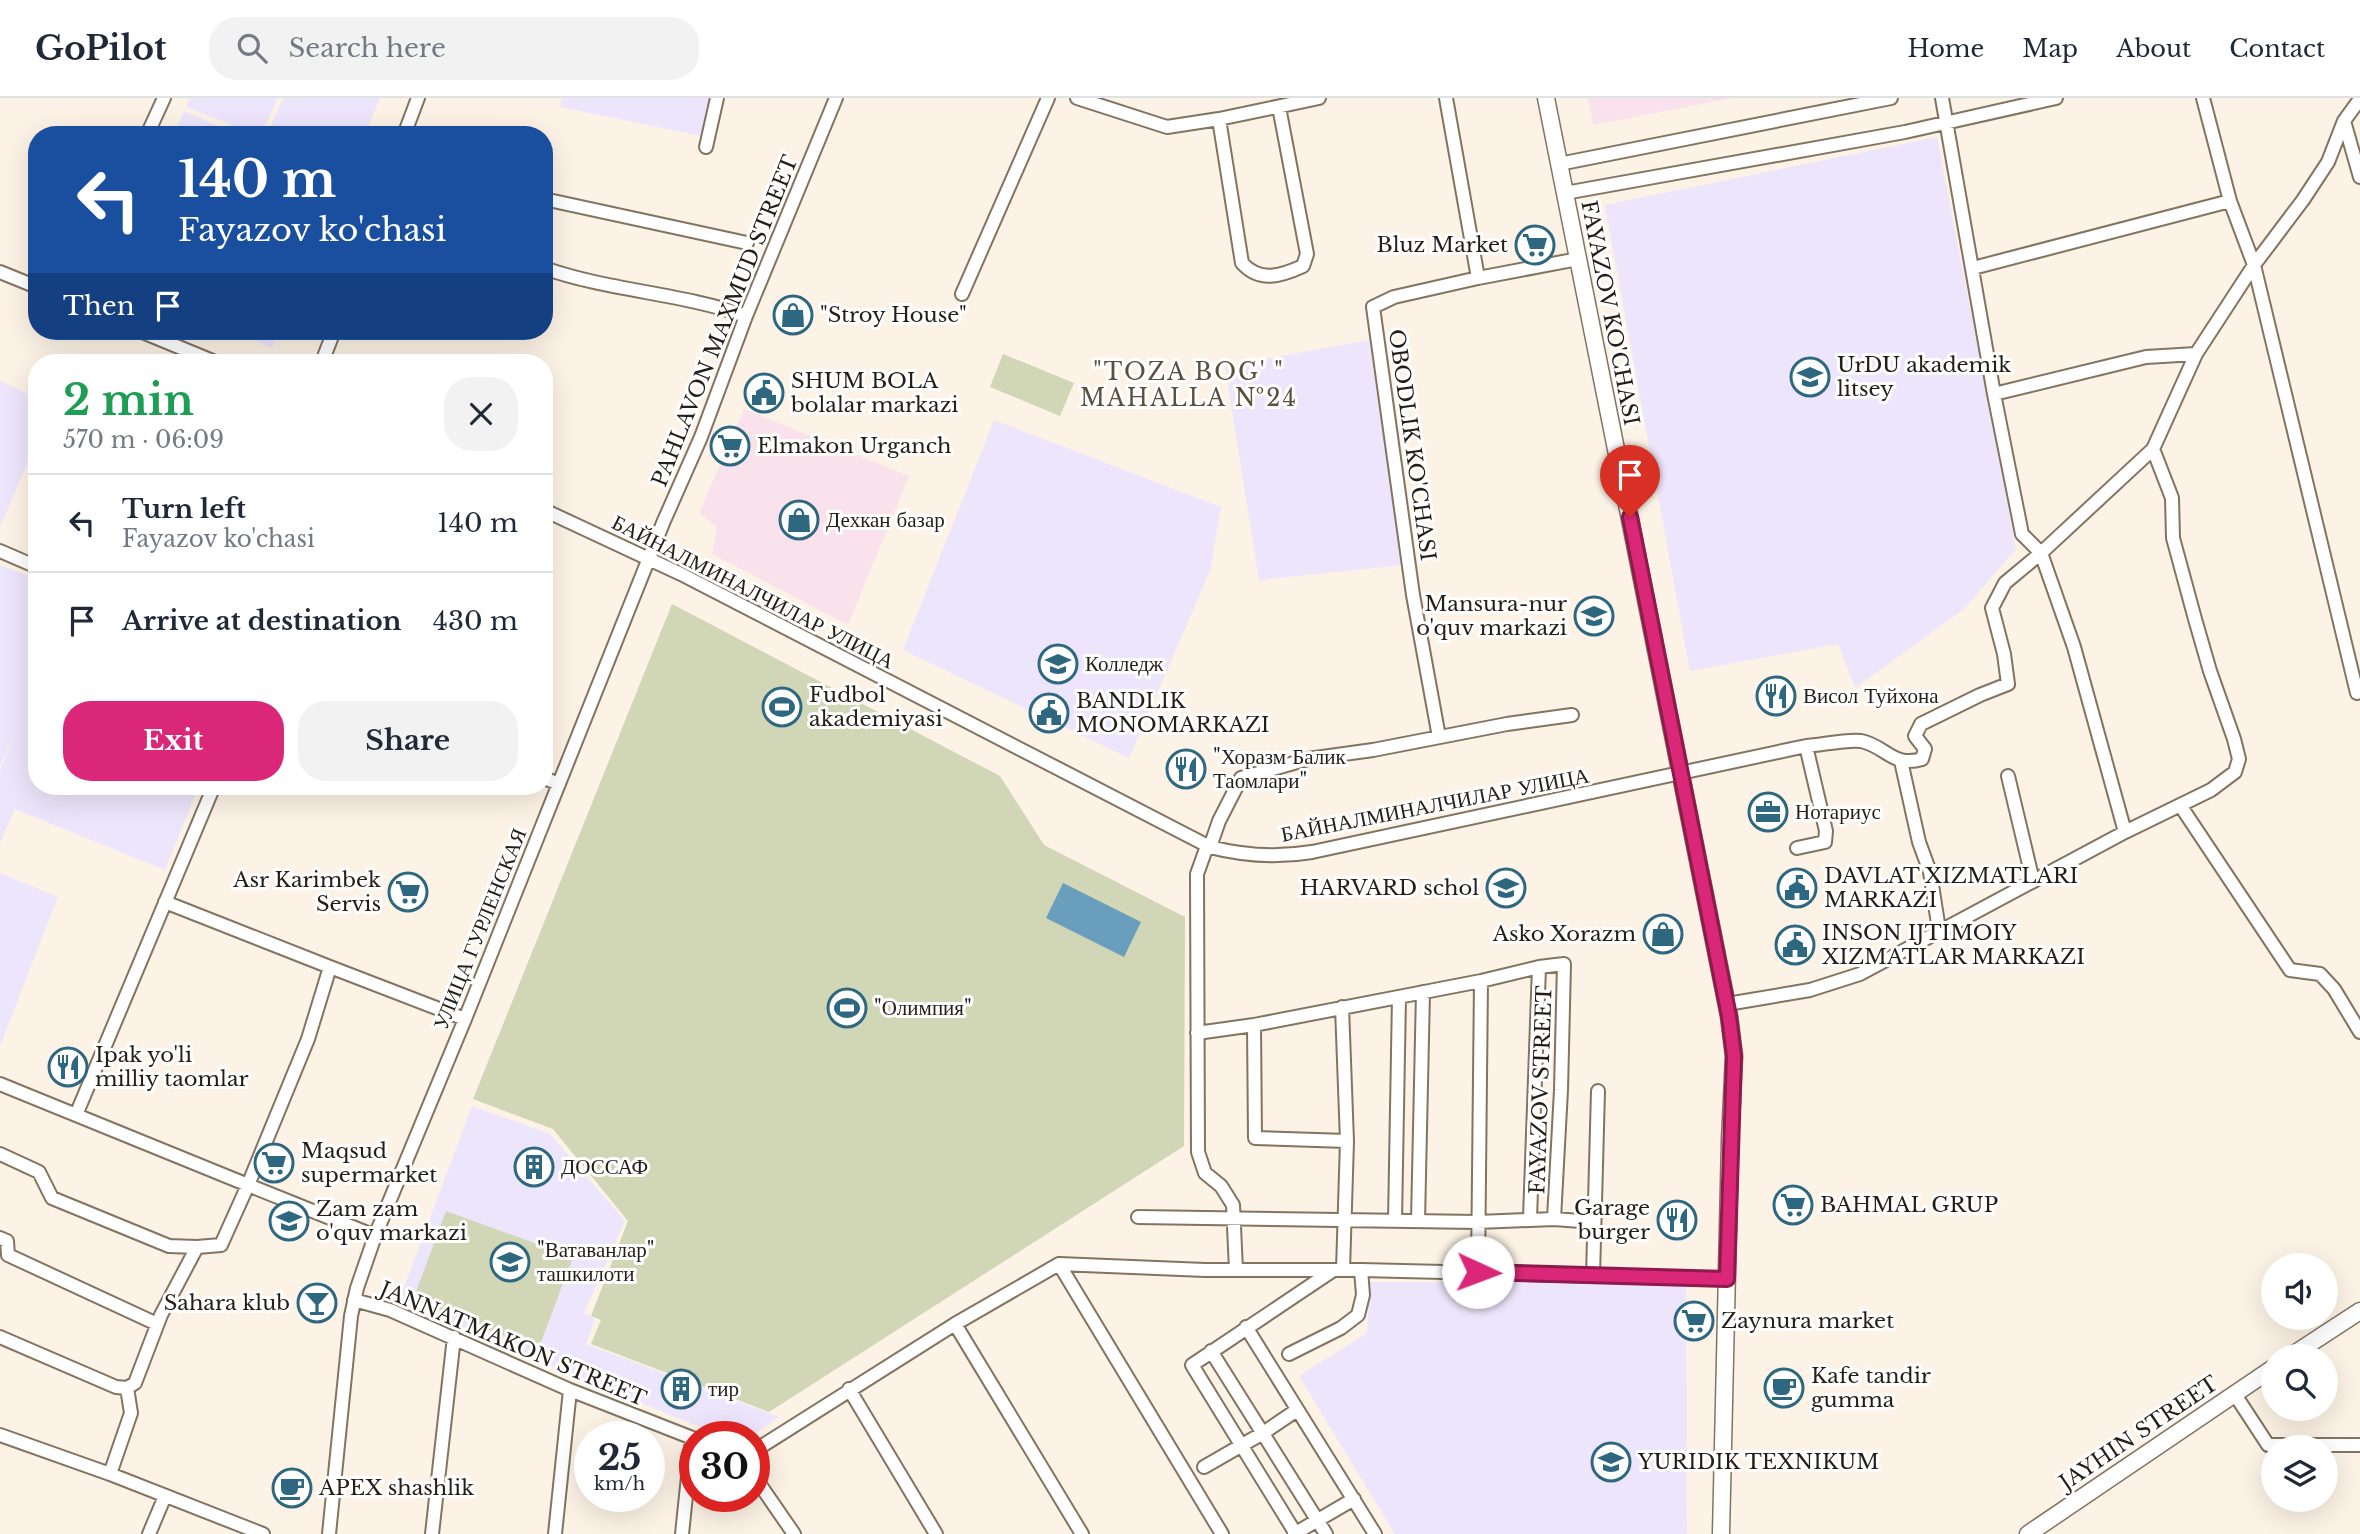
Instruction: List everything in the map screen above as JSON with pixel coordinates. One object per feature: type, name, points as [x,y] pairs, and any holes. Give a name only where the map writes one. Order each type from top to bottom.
[{"type":"main road","name":"FAYAZOV KO'CHASI","points":[[1546,98],[1727,1004],[1734,1056],[1721,1534]]},
{"type":"main road","points":[[2309,1344],[2360,1311]]},
{"type":"main road","name":"JAYHIN STREET","points":[[2028,1534],[2261,1376]]},
{"type":"street","points":[[151,126],[164,98]]},
{"type":"street","points":[[407,126],[418,98]]},
{"type":"street","points":[[706,147],[716,98]]},
{"type":"street","name":"PAHLAVON MAXMUD STREET","points":[[649,558],[701,437],[746,316],[836,98]]},
{"type":"street","points":[[962,295],[1048,98]]},
{"type":"street","points":[[1077,98],[1167,127],[1320,98]]},
{"type":"street","points":[[1446,98],[1478,278]]},
{"type":"street","points":[[1559,164],[1891,98]]},
{"type":"street","points":[[1942,98],[1994,394],[2022,534],[2041,553],[2091,703],[2125,832]]},
{"type":"street","points":[[1565,193],[1946,123],[2056,98]]},
{"type":"street","points":[[2203,98],[2231,201],[2254,265],[2357,693]]},
{"type":"street","points":[[1940,930],[1930,872],[1919,842],[1901,761],[1922,759],[1925,749],[1915,736],[1921,724],[2008,684],[2004,654],[1992,608],[2006,583],[2153,450],[2196,354],[2254,265],[2328,162],[2344,121],[2360,99]]},
{"type":"street","points":[[1219,119],[1242,263],[1259,276],[1287,273],[1303,266],[1307,254],[1284,103]]},
{"type":"street","points":[[2344,121],[2360,177]]},
{"type":"street","points":[[553,201],[747,243]]},
{"type":"street","points":[[1973,268],[2231,201]]},
{"type":"street","name":"OBODLIK KO'CHASI","points":[[1439,737],[1413,595],[1373,307],[1394,297],[1578,259]]},
{"type":"street","points":[[553,270],[721,307],[746,316]]},
{"type":"street","points":[[0,272],[28,283]]},
{"type":"street","points":[[162,340],[196,354]]},
{"type":"street","points":[[1994,394],[2146,357],[2196,354]]},
{"type":"street","points":[[1727,1004],[1810,990],[1860,974],[2125,832],[2211,790],[2235,772],[2239,759],[2234,739],[2199,632],[2174,538],[2172,498],[2153,450]]},
{"type":"street","name":"БАЙНАЛМИНАЛЧИЛАР УЛИЦА","points":[[553,514],[649,558],[1208,847],[1235,853],[1285,856],[1806,746],[1861,741],[1901,761]]},
{"type":"street","points":[[0,551],[28,563]]},
{"type":"street","name":"УЛИЦА ГУРЛЕНСКАЯ","points":[[329,1534],[351,1315],[375,1236],[465,1019],[649,558]]},
{"type":"street","points":[[1236,1270],[1233,1205],[1221,1186],[1205,1173],[1198,1152],[1197,874],[1241,778],[1308,759],[1572,715]]},
{"type":"street","points":[[1797,848],[1825,842],[1826,831],[1806,746]]},
{"type":"street","points":[[2008,776],[2033,881]]},
{"type":"street","points":[[553,782],[559,784]]},
{"type":"street","points":[[75,1115],[210,795]]},
{"type":"street","points":[[2180,805],[2230,877],[2278,955],[2290,970],[2320,974],[2334,989],[2360,1031]]},
{"type":"street","points":[[165,902],[465,1019]]},
{"type":"street","name":"FAYAZOV STREET","points":[[1197,1033],[1254,1025],[1481,981],[1539,967],[1564,964],[1554,1219],[1530,1219],[1539,967]]},
{"type":"street","points":[[0,1154],[39,1172],[52,1198],[169,1246],[221,1245],[308,1039],[330,967]]},
{"type":"street","points":[[1478,1272],[1481,981]]},
{"type":"street","points":[[1418,1222],[1423,992]]},
{"type":"street","points":[[1395,1221],[1399,997]]},
{"type":"street","points":[[1338,1270],[1345,1221],[1347,1141],[1342,1007]]},
{"type":"street","points":[[1254,1025],[1255,1138],[1347,1141]]},
{"type":"street","points":[[0,1084],[375,1236]]},
{"type":"street","points":[[1593,1276],[1598,1091]]},
{"type":"street","points":[[1138,1217],[1418,1222],[1530,1219]]},
{"type":"street","points":[[1554,1219],[1594,1222]]},
{"type":"street","points":[[0,1238],[7,1241],[8,1255],[157,1324]]},
{"type":"street","points":[[0,1337],[116,1387],[127,1388],[135,1383],[157,1324],[197,1247]]},
{"type":"street","points":[[770,1441],[955,1324],[1059,1264],[1727,1279]]},
{"type":"street","points":[[1059,1264],[1222,1534]]},
{"type":"street","points":[[1338,1270],[1246,1327],[1192,1365],[1295,1534],[1354,1499]]},
{"type":"street","points":[[1289,1354],[1341,1328],[1358,1315],[1363,1295],[1361,1270]]},
{"type":"street","name":"JANNATMAKON STREET","points":[[355,1300],[390,1310],[570,1390],[679,1433]]},
{"type":"street","points":[[955,1324],[1082,1534]]},
{"type":"street","points":[[1246,1327],[1375,1534]]},
{"type":"street","points":[[432,1534],[454,1337]]},
{"type":"street","points":[[1212,1351],[1326,1534]]},
{"type":"street","points":[[110,1474],[131,1413],[127,1388]]},
{"type":"street","points":[[849,1389],[936,1534]]},
{"type":"street","points":[[555,1534],[570,1390]]},
{"type":"street","points":[[2234,1394],[2269,1445],[2360,1445]]},
{"type":"street","points":[[1204,1467],[1264,1433],[1297,1410]]},
{"type":"street","points":[[0,1435],[110,1474],[262,1534]]},
{"type":"street","points":[[149,1534],[165,1496]]},
{"type":"street","points":[[770,1499],[794,1534]]},
{"type":"street","points":[[682,1534],[685,1512]]},
{"type":"shaded area","points":[[190,98],[278,98],[265,126],[234,126],[186,107]]},
{"type":"shaded area","points":[[283,98],[380,98],[369,126],[271,126]]},
{"type":"shaded area","points":[[562,98],[713,98],[706,137],[560,107]]},
{"type":"shaded area","points":[[1588,98],[1733,98],[1593,125]]},
{"type":"shaded area","points":[[184,111],[218,126],[178,126]]},
{"type":"shaded area","name":"UrDU akademik litsey","points":[[1937,137],[2016,549],[1964,609],[1855,688],[1838,644],[1690,671],[1605,205]]},
{"type":"shaded area","points":[[254,340],[275,340],[272,348]]},
{"type":"shaded area","points":[[1369,340],[1403,565],[1259,580],[1225,366]]},
{"type":"shaded area","points":[[0,381],[28,394],[28,461],[0,527]]},
{"type":"shaded area","name":"Дехкан базар","points":[[744,409],[909,476],[848,625],[712,554],[717,527],[699,513]]},
{"type":"shaded area","points":[[994,420],[1221,507],[1210,571],[1129,758],[903,650]]},
{"type":"shaded area","points":[[0,565],[28,576],[28,795],[195,795],[165,870],[15,809],[0,843],[0,771],[15,732],[0,766]]},
{"type":"shaded area","points":[[0,873],[58,897],[0,1046]]},
{"type":"shaded area","name":"\"Ватаванлар\" ташкилоти","points":[[472,1106],[550,1134],[625,1221],[584,1313],[595,1319],[586,1344],[779,1417],[770,1423],[685,1421],[398,1303]]},
{"type":"shaded area","points":[[1363,1282],[1686,1282],[1687,1534],[1395,1534],[1299,1376],[1367,1333],[1369,1291]]},
{"type":"green space","points":[[1003,354],[1074,383],[1060,416],[990,387]]},
{"type":"green space","name":"\"Олимпия\"","points":[[672,604],[1000,776],[1044,845],[1185,917],[1184,1146],[769,1412],[591,1344],[601,1320],[591,1316],[628,1221],[553,1129],[473,1099]]},
{"type":"green space","points":[[446,1211],[573,1257],[538,1350],[413,1300]]},
{"type":"water","points":[[1063,883],[1141,922],[1124,957],[1046,918]]},
{"type":"place","name":"Bluz Market","points":[[1535,245]]},
{"type":"place","name":"\"Stroy House\"","points":[[793,315]]},
{"type":"place","name":"UrDU akademik litsey","points":[[1810,377]]},
{"type":"place","name":"SHUM BOLA bolalar markazi","points":[[764,393]]},
{"type":"place","name":"Elmakon Urganch","points":[[730,446]]},
{"type":"place","name":"Дехкан базар","points":[[799,520]]},
{"type":"place","name":"Mansura-nur o'quv markazi","points":[[1594,616]]},
{"type":"place","name":"Колледж","points":[[1058,664]]},
{"type":"place","name":"Висол Туйхона","points":[[1776,696]]},
{"type":"place","name":"Fudbol akademiyasi","points":[[782,707]]},
{"type":"place","name":"BANDLIK MONOMARKAZI","points":[[1049,713]]},
{"type":"place","name":"\"Хоразм Балик Таомлари\"","points":[[1186,769]]},
{"type":"place","name":"Нотариус","points":[[1768,812]]},
{"type":"place","name":"HARVARD schol","points":[[1506,888]]},
{"type":"place","name":"DAVLAT XIZMATLARI MARKAZI","points":[[1797,888]]},
{"type":"place","name":"Asr Karimbek Servis","points":[[408,892]]},
{"type":"place","name":"Asko Xorazm","points":[[1663,934]]},
{"type":"place","name":"INSON IJTIMOIY XIZMATLAR MARKAZI","points":[[1795,945]]},
{"type":"place","name":"\"Олимпия\"","points":[[847,1008]]},
{"type":"place","name":"Ipak yo'li milliy taomlar","points":[[68,1067]]},
{"type":"place","name":"Maqsud supermarket","points":[[274,1163]]},
{"type":"place","name":"ДОССАФ","points":[[534,1167]]},
{"type":"place","name":"BAHMAL GRUP","points":[[1793,1205]]},
{"type":"place","name":"Garage burger","points":[[1677,1220]]},
{"type":"place","name":"Zam zam o'quv markazi","points":[[289,1221]]},
{"type":"place","name":"\"Ватаванлар\" ташкилоти","points":[[510,1262]]},
{"type":"place","name":"Sahara klub","points":[[317,1303]]},
{"type":"place","name":"Zaynura market","points":[[1694,1321]]},
{"type":"place","name":"Kafe tandir gumma","points":[[1784,1388]]},
{"type":"place","name":"тир","points":[[681,1389]]},
{"type":"place","name":"YURIDIK TEXNIKUM","points":[[1611,1462]]},
{"type":"place","name":"APEX shashlik","points":[[292,1488]]},
{"type":"district","name":"\"TOZA BOG' \" MAHALLA №24","points":[[1189,385]]},
{"type":"route","points":[[1478,1272],[1727,1279],[1734,1056],[1729,1016],[1630,517]]}]
